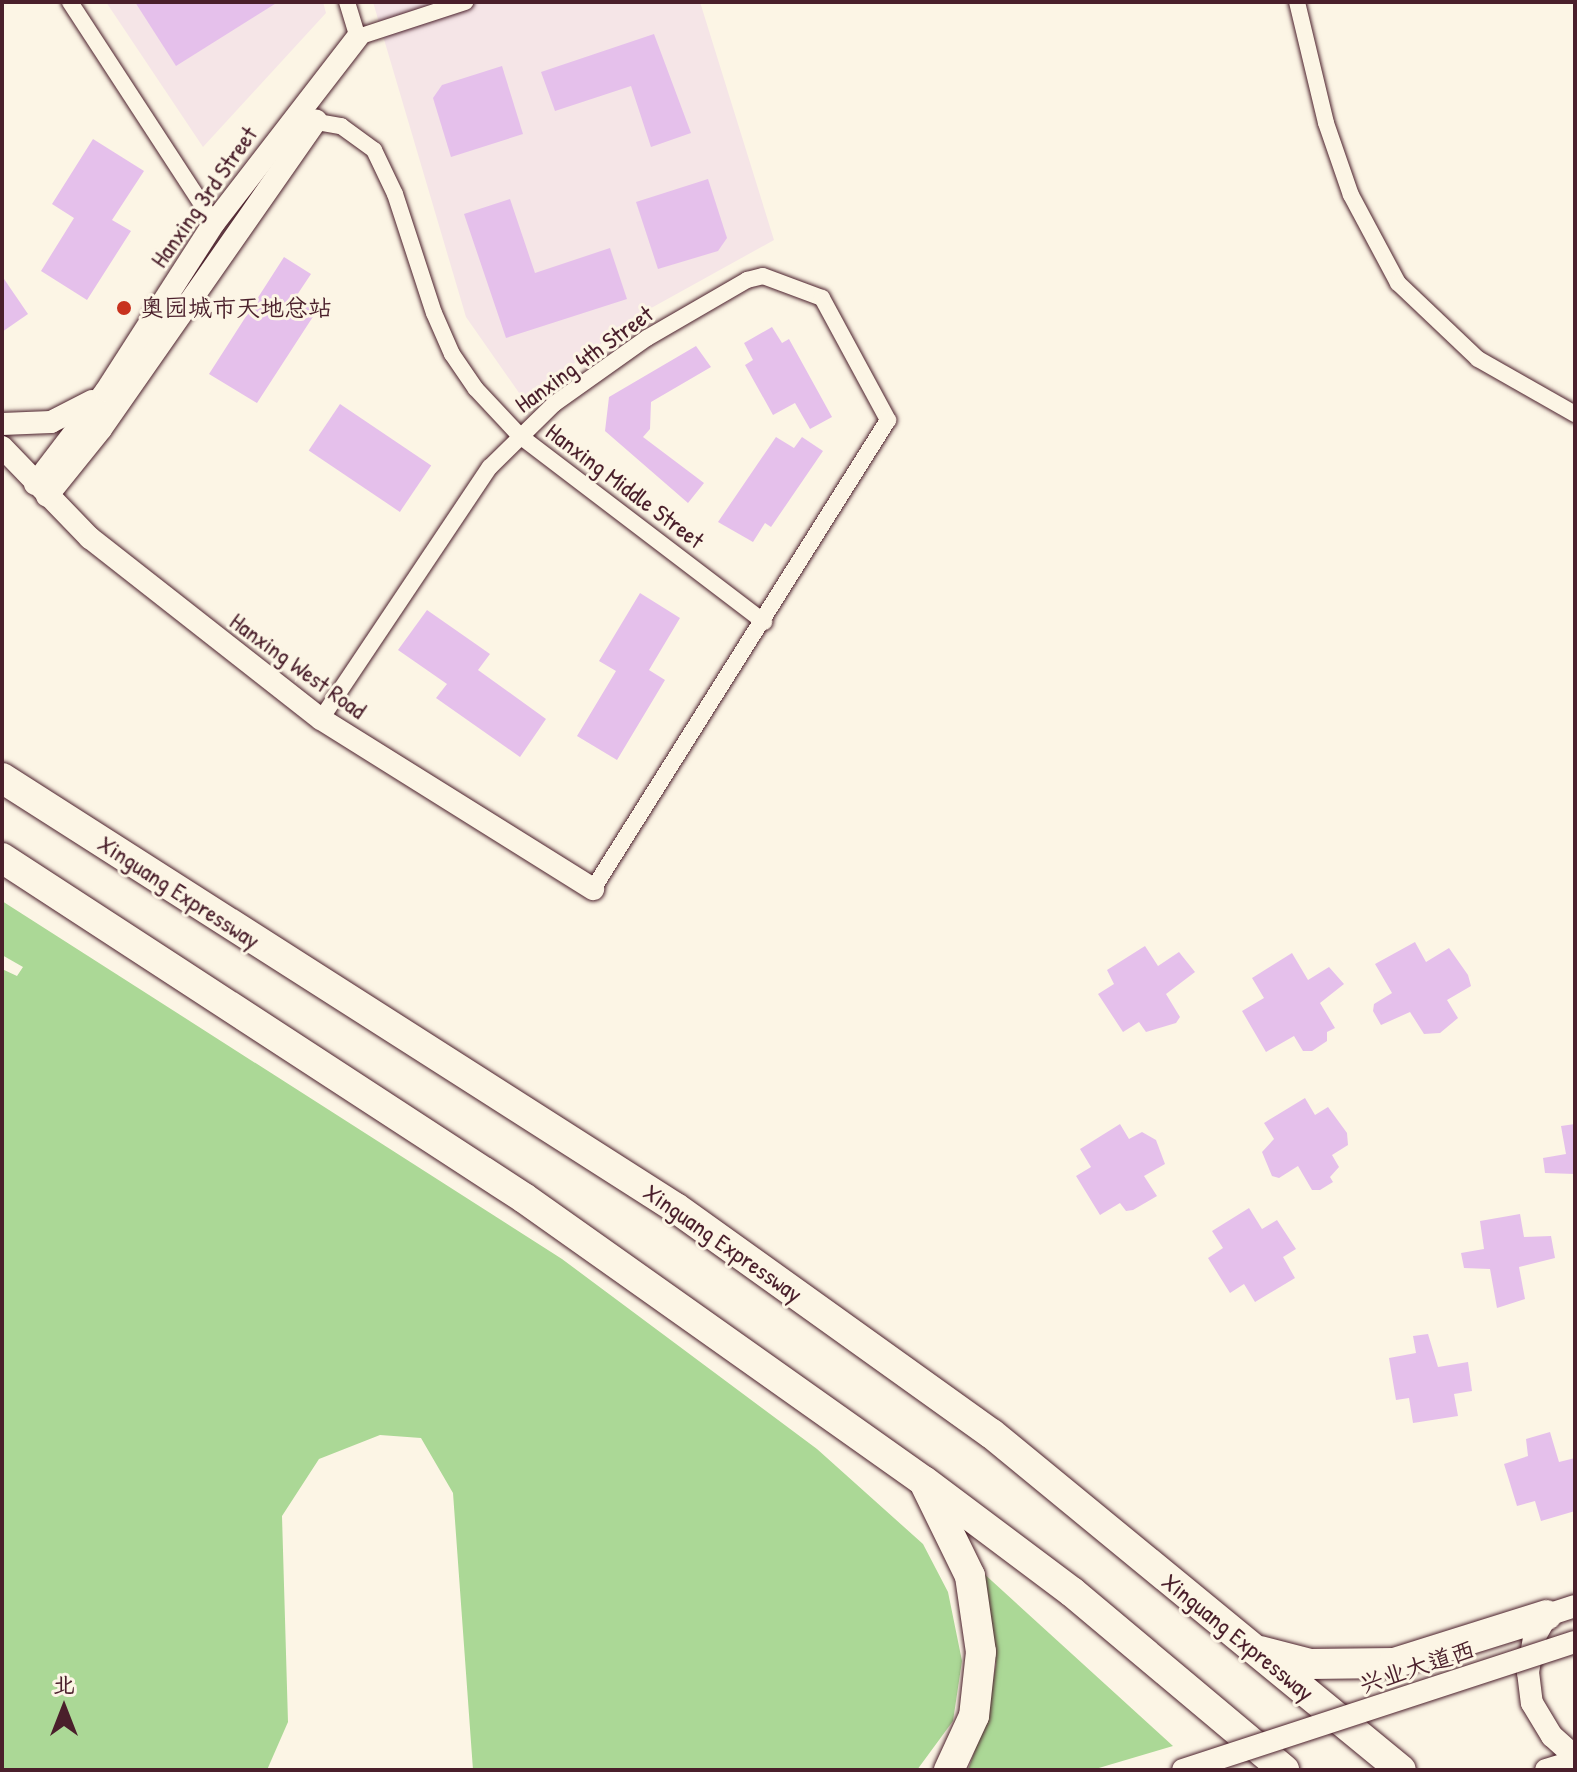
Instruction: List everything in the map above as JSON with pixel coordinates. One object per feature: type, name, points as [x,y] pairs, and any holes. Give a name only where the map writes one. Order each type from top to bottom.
[{"type":"highway","name":"Xinguang Expressway","points":[[2,778],[676,1208],[992,1434],[1401,1770]]},
{"type":"highway","points":[[2,858],[524,1198],[924,1481],[1072,1592],[1284,1770]]},
{"type":"highway","points":[[924,1481],[970,1576],[981,1652],[974,1716],[949,1770]]},
{"type":"highway","points":[[1251,1648],[1310,1664],[1394,1663],[1561,1611]]},
{"type":"street","points":[[70,2],[227,244]]},
{"type":"street","points":[[347,2],[358,37],[465,2]]},
{"type":"street","points":[[1297,2],[1326,123],[1351,195],[1398,283],[1478,359],[1575,414]]},
{"type":"street","name":"Hanxing 3rd Street","points":[[41,490],[214,223],[358,37]]},
{"type":"street","name":"Hanxing Middle Street","points":[[293,118],[341,126],[374,150],[452,354],[520,436],[764,622]]},
{"type":"street","name":"Hanxing 3rd Street","points":[[41,490],[101,429],[227,244],[316,121]]},
{"type":"street","name":"Hanxing 4th Street","points":[[321,719],[490,467],[520,436],[554,404],[647,338],[747,280],[763,276],[822,298],[888,420],[764,622]]},
{"type":"street","points":[[2,424],[51,422],[72,415],[106,391]]},
{"type":"street","name":"Hanxing West Road","points":[[2,447],[90,538],[321,719],[593,889]]},
{"type":"street","points":[[593,889],[764,622]]},
{"type":"street","points":[[1546,1770],[1575,1759],[1552,1736],[1532,1703],[1528,1672],[1534,1638],[1561,1611]]},
{"type":"street","name":"兴业大道西","points":[[1183,1770],[1575,1642]]},
{"type":"shaded area","points":[[106,2],[323,2],[326,13],[203,147]]},
{"type":"shaded area","points":[[373,2],[700,2],[774,240],[644,312],[524,400],[466,317]]},
{"type":"green space","points":[[2,901],[562,1259],[817,1449],[923,1544],[948,1592],[962,1661],[953,1721],[917,1770],[473,1770],[453,1493],[421,1438],[380,1435],[319,1459],[282,1516],[288,1722],[267,1770],[2,1770],[2,969],[17,976],[23,967],[2,955]]},
{"type":"green space","points":[[981,1571],[1173,1746],[1092,1770],[968,1770],[986,1719],[996,1664]]},
{"type":"building","points":[[135,2],[278,2],[176,66]]},
{"type":"building","points":[[654,34],[691,133],[651,147],[631,86],[555,111],[541,72]]},
{"type":"building","points":[[502,66],[523,134],[451,157],[433,98],[442,85]]},
{"type":"building","points":[[93,139],[144,171],[112,220],[131,231],[87,300],[41,271],[74,218],[52,204]]},
{"type":"building","points":[[708,179],[727,238],[718,251],[658,269],[636,202]]},
{"type":"building","points":[[510,199],[535,273],[610,248],[627,299],[506,338],[464,214]]},
{"type":"building","points":[[284,257],[311,274],[295,298],[316,312],[257,403],[209,374]]},
{"type":"building","points":[[2,276],[28,314],[2,332]]},
{"type":"building","points":[[772,327],[782,343],[789,339],[832,417],[810,429],[795,403],[773,415],[745,365],[753,360],[744,343]]},
{"type":"building","points":[[696,346],[711,367],[651,402],[650,429],[643,437],[704,483],[688,503],[605,431],[609,397]]},
{"type":"building","points":[[340,404],[431,466],[400,512],[309,450]]},
{"type":"building","points":[[776,437],[794,448],[802,437],[823,451],[771,527],[765,523],[753,542],[718,522]]},
{"type":"building","points":[[640,593],[680,618],[649,670],[665,680],[617,760],[577,736],[616,671],[599,661]]},
{"type":"building","points":[[427,610],[490,654],[478,670],[546,719],[520,757],[436,698],[447,684],[398,650]]},
{"type":"building","points":[[1415,942],[1426,962],[1449,948],[1468,975],[1471,986],[1447,1000],[1458,1018],[1440,1033],[1424,1034],[1410,1012],[1381,1025],[1373,1011],[1374,1004],[1392,993],[1375,964]]},
{"type":"building","points":[[1145,946],[1158,966],[1179,952],[1195,972],[1166,994],[1180,1017],[1176,1023],[1146,1032],[1139,1022],[1123,1032],[1098,994],[1114,984],[1107,970]]},
{"type":"building","points":[[1292,953],[1308,980],[1329,967],[1344,984],[1320,1003],[1335,1028],[1327,1032],[1327,1041],[1312,1051],[1303,1051],[1294,1036],[1266,1052],[1242,1011],[1264,998],[1252,978]]},
{"type":"building","points":[[1305,1098],[1315,1115],[1328,1107],[1347,1133],[1348,1145],[1332,1155],[1339,1167],[1330,1177],[1333,1182],[1320,1190],[1312,1190],[1298,1166],[1279,1178],[1272,1176],[1262,1152],[1274,1139],[1264,1123]]},
{"type":"building","points":[[1120,1124],[1129,1139],[1142,1132],[1156,1140],[1165,1164],[1144,1176],[1157,1196],[1133,1210],[1126,1211],[1120,1203],[1100,1215],[1076,1176],[1091,1167],[1080,1149]]},
{"type":"building","points":[[1575,1124],[1575,1174],[1545,1173],[1543,1158],[1566,1154],[1561,1126]]},
{"type":"building","points":[[1249,1208],[1262,1229],[1277,1220],[1296,1249],[1283,1257],[1295,1278],[1255,1302],[1244,1284],[1230,1293],[1208,1258],[1223,1248],[1212,1231]]},
{"type":"building","points":[[1520,1214],[1524,1237],[1551,1236],[1555,1258],[1519,1267],[1525,1299],[1497,1308],[1490,1269],[1464,1268],[1461,1253],[1484,1249],[1480,1221]]},
{"type":"building","points":[[1428,1334],[1438,1367],[1468,1362],[1472,1391],[1454,1394],[1458,1416],[1413,1423],[1409,1398],[1396,1400],[1389,1358],[1416,1353],[1413,1336]]},
{"type":"building","points":[[1550,1432],[1559,1462],[1575,1458],[1575,1511],[1541,1521],[1535,1501],[1517,1506],[1504,1464],[1528,1456],[1526,1439]]},
{"type":"place","name":"奥园城市天地总站","points":[[124,308]]}]
